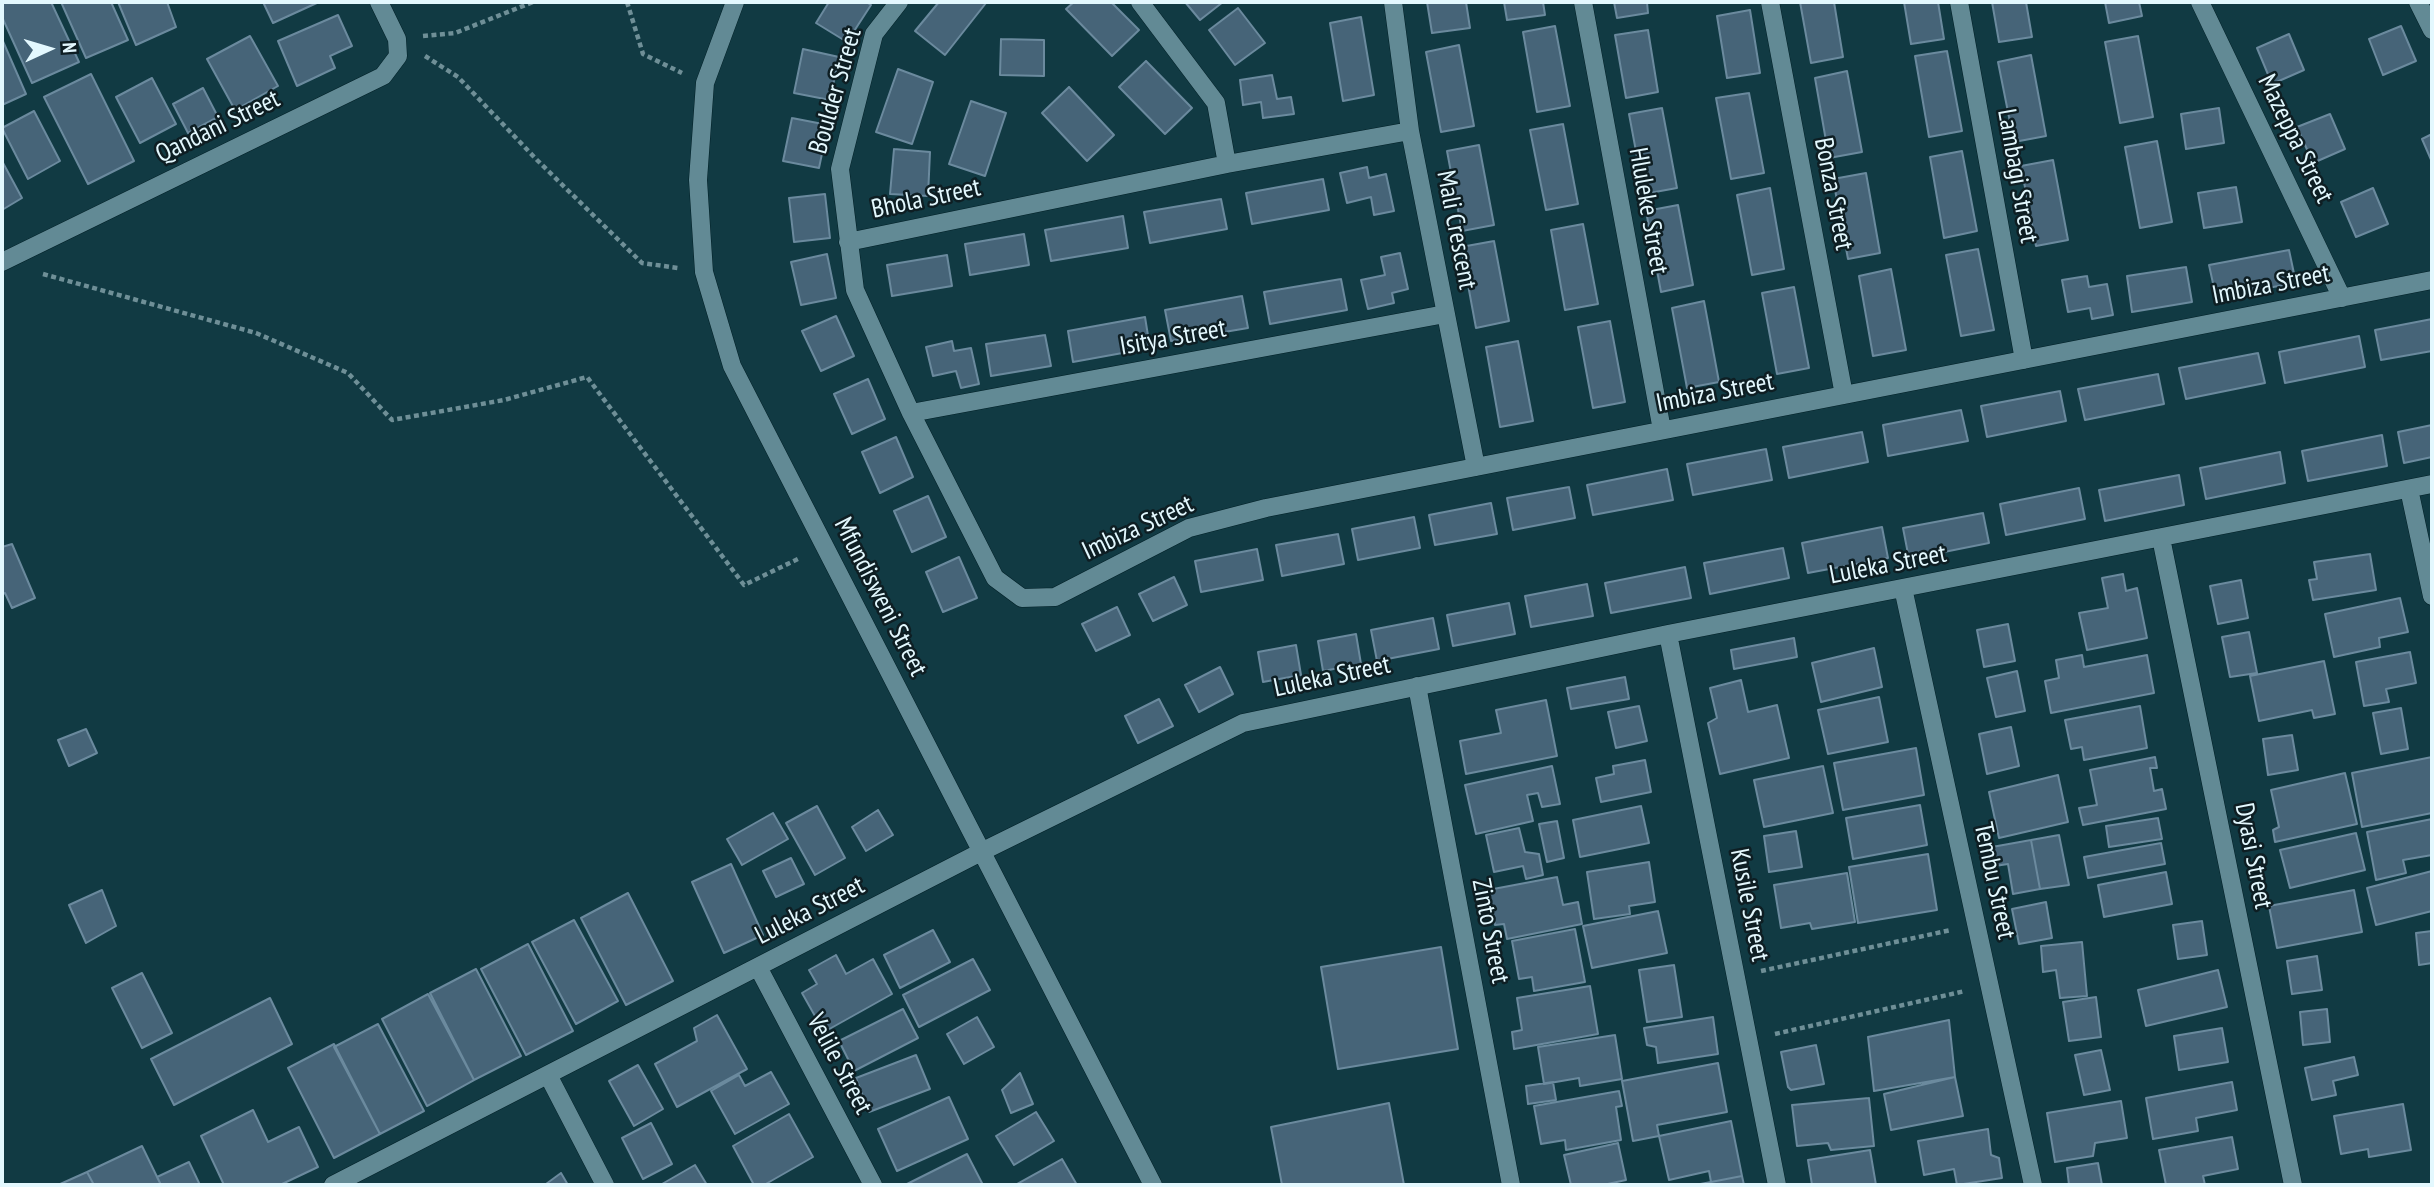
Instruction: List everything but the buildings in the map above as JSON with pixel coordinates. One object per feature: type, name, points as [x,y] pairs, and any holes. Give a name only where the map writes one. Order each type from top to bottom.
[{"type":"street","points":[[379,2],[397,39]]},
{"type":"street","name":"Mfundisweni Street","points":[[735,2],[705,83],[698,180],[704,272],[732,366],[1153,1185]]},
{"type":"street","name":"Boulder Street","points":[[848,242],[840,169],[874,34],[899,2]]},
{"type":"street","points":[[1140,2],[1216,103],[1227,164]]},
{"type":"street","name":"Mali Crescent","points":[[1393,2],[1410,131],[1476,467]]},
{"type":"street","name":"Hluleke Street","points":[[1583,2],[1662,430]]},
{"type":"street","name":"Bonza Street","points":[[1770,2],[1844,395]]},
{"type":"street","name":"Lambagi Street","points":[[1959,2],[2024,360]]},
{"type":"street","name":"Mazeppa Street","points":[[2200,2],[2342,298]]},
{"type":"street","points":[[2418,2],[2432,30]]},
{"type":"street","name":"Qandani Street","points":[[2,262],[383,76],[398,56],[397,39]]},
{"type":"street","name":"Bhola Street","points":[[1022,598],[995,578],[911,413],[855,290],[848,242],[1227,164],[1410,131]]},
{"type":"street","name":"Imbiza Street","points":[[1022,598],[1055,597],[1189,528],[1266,509],[2432,280]]},
{"type":"street","name":"Isitya Street","points":[[911,413],[1445,314]]},
{"type":"street","name":"Luleka Street","points":[[344,1183],[981,852],[1243,723],[1668,634],[2432,484]]},
{"type":"street","points":[[2409,489],[2432,596]]},
{"type":"street","name":"Dyasi Street","points":[[2161,538],[2293,1185]]},
{"type":"street","name":"Tembu Street","points":[[1903,588],[2033,1185]]},
{"type":"street","name":"Kusile Street","points":[[1668,634],[1777,1185]]},
{"type":"street","name":"Zinto Street","points":[[1417,686],[1511,1185]]},
{"type":"street","name":"Velile Street","points":[[758,967],[873,1185]]},
{"type":"street","points":[[548,1075],[605,1185]]},
{"type":"path","points":[[397,39],[455,33],[533,2]]},
{"type":"path","points":[[627,2],[643,54],[705,83]]},
{"type":"path","points":[[397,39],[458,78],[642,263],[704,272]]},
{"type":"path","points":[[42,274],[256,333],[348,373],[392,420],[504,400],[587,377],[744,585],[824,546]]},
{"type":"path","points":[[1736,976],[1976,925]]},
{"type":"path","points":[[1749,1040],[1989,985]]}]
